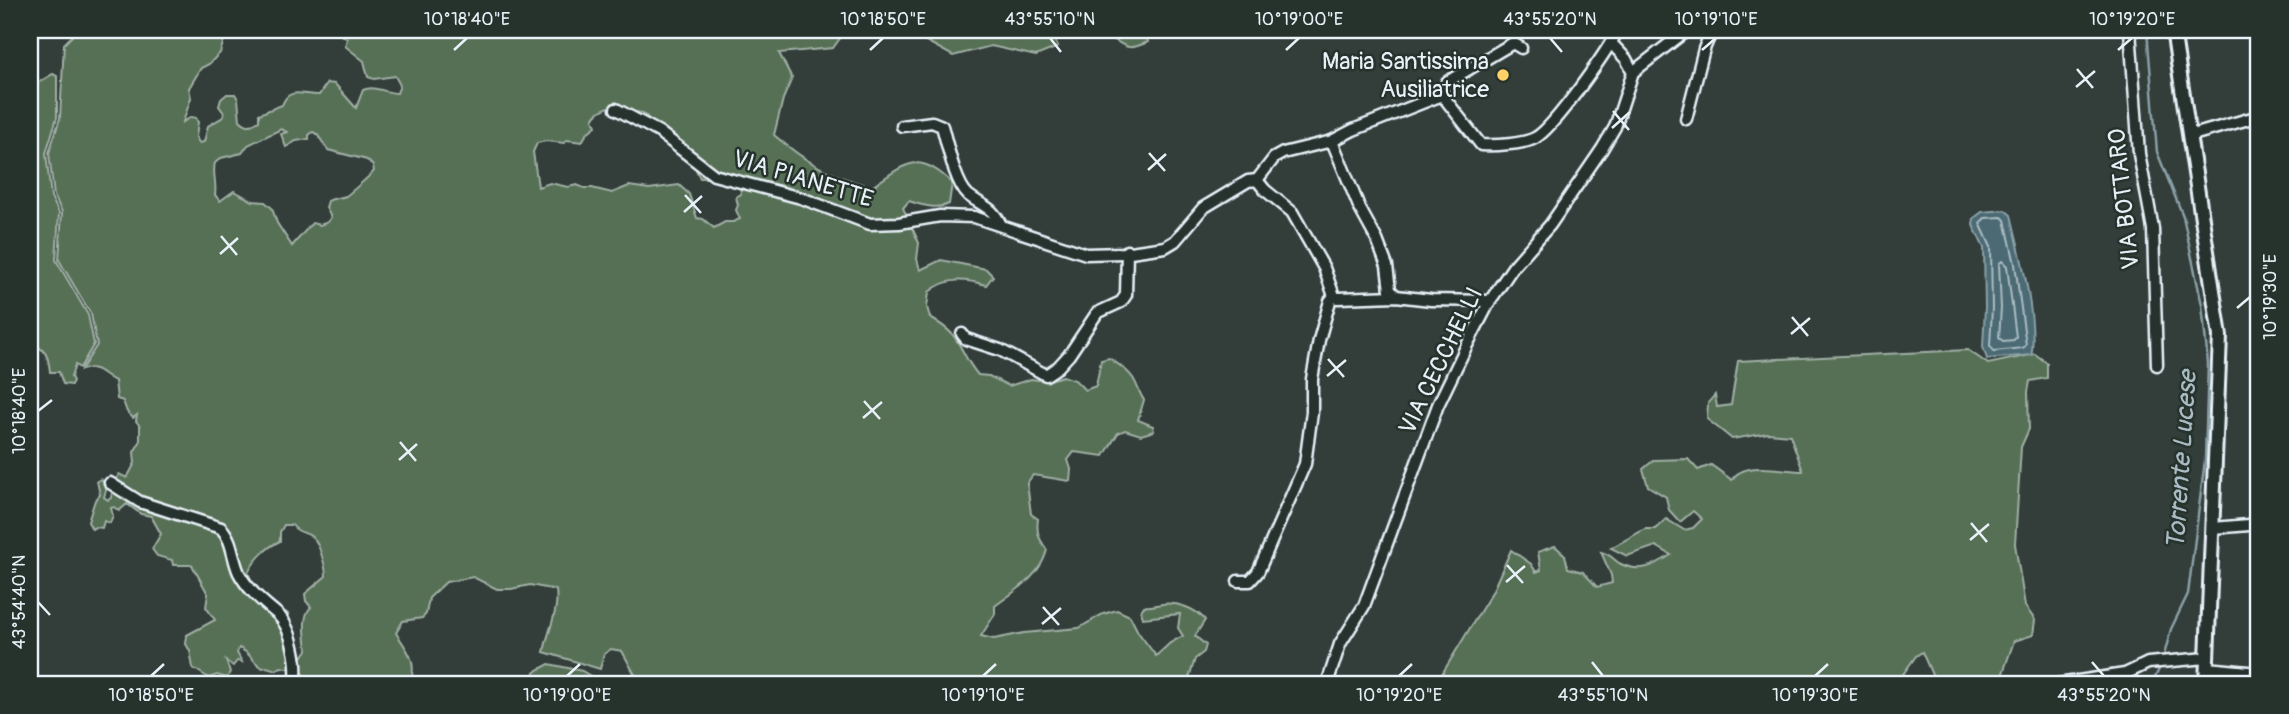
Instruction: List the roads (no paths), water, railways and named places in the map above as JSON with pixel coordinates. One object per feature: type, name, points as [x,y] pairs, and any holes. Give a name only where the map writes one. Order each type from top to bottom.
[{"type":"main road","points":[[2173,30],[2220,336],[2206,684]]},
{"type":"street","points":[[1442,95],[1481,145],[1492,146],[1534,139],[1564,108],[1618,30]]},
{"type":"street","points":[[1611,43],[1626,59],[1633,72],[1687,30]]},
{"type":"street","points":[[1686,119],[1712,30]]},
{"type":"street","name":"VIA BOTTARO","points":[[2130,30],[2138,154],[2153,229],[2157,365]]},
{"type":"street","points":[[1334,296],[1324,268],[1292,212],[1257,180],[1274,158],[1283,153],[1332,141],[1442,95],[1447,82],[1490,55],[1513,43],[1521,48]]},
{"type":"street","name":"VIA CECCHELLI","points":[[1327,684],[1340,644],[1363,606],[1438,405],[1490,301],[1513,267],[1550,225],[1602,149],[1615,127],[1633,72]]},
{"type":"street","name":"VIA PIANETTE","points":[[616,108],[659,132],[714,175],[801,198],[870,224],[951,215],[974,217],[1086,254],[1165,247],[1175,241],[1203,208],[1248,181],[1257,180]]},
{"type":"street","points":[[2189,135],[2259,116]]},
{"type":"street","points":[[902,126],[932,122],[942,126],[951,157],[967,194],[985,204],[1001,225]]},
{"type":"street","points":[[1332,141],[1360,209],[1377,240],[1387,265],[1390,290],[1396,296]]},
{"type":"street","points":[[962,334],[967,339],[1000,350],[1046,375],[1069,355],[1097,313],[1121,302],[1126,295],[1127,251]]},
{"type":"street","points":[[1334,296],[1490,301]]},
{"type":"street","points":[[1238,581],[1250,581],[1258,572],[1305,464],[1317,353],[1330,301],[1334,296]]},
{"type":"street","points":[[110,483],[140,502],[220,528],[227,535],[239,573],[263,603],[284,622],[296,656],[295,684]]},
{"type":"street","points":[[2213,528],[2259,521]]},
{"type":"street","points":[[2058,684],[2125,674],[2148,663],[2207,663],[2259,673]]},
{"type":"water","points":[[2005,210],[2011,215],[2026,283],[2032,319],[2032,351],[2031,355],[1987,359],[1983,347],[1984,248],[1973,225],[1974,218],[1982,212]]},
{"type":"waterway","name":"Torrente Lucese","points":[[2147,30],[2157,152],[2183,216],[2202,305],[2208,363],[2205,460],[2188,594],[2171,629],[2163,659]]},
{"type":"waterway","name":"Torrente Lucese","points":[[2152,684],[2161,665]]},
{"type":"place","name":"Maria Santissima Ausiliatrice","points":[[1503,75]]}]
